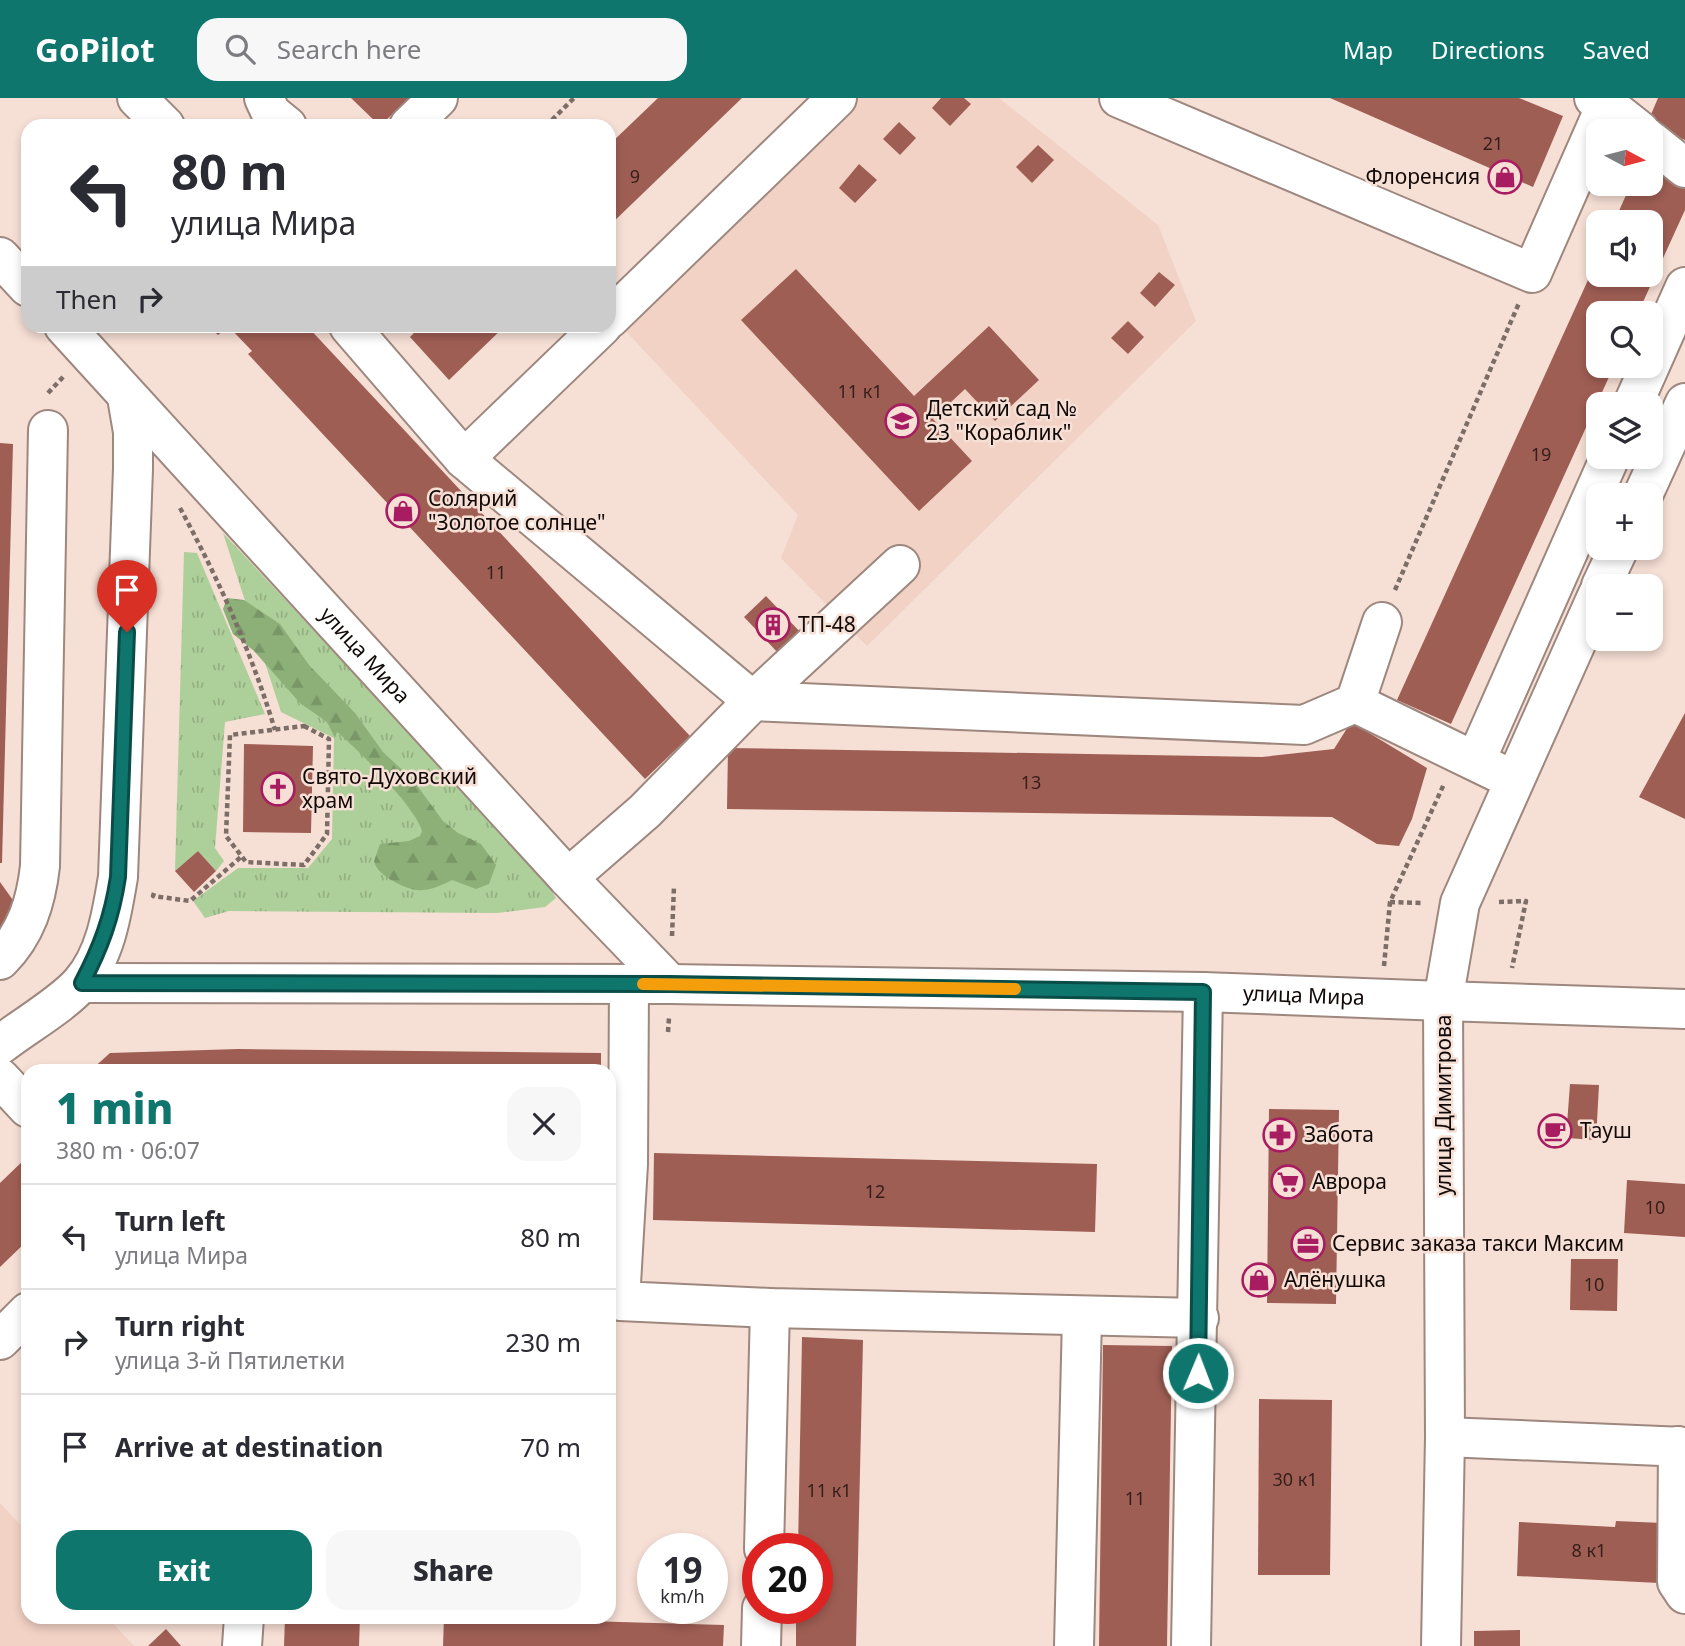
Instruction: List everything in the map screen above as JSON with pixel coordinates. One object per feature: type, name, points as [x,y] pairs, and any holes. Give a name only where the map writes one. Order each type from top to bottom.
[{"type":"main road","points":[[137,98],[158,119]]},
{"type":"main road","points":[[416,119],[438,98]]},
{"type":"main road","points":[[616,312],[837,98]]},
{"type":"main road","points":[[1119,98],[1532,273],[1603,100],[1626,119]]},
{"type":"main road","points":[[1663,150],[1685,168]]},
{"type":"main road","points":[[0,257],[21,280]]},
{"type":"main road","points":[[1638,392],[1685,287]]},
{"type":"main road","name":"улица Мира","points":[[72,333],[127,397],[186,456],[568,878],[670,984]]},
{"type":"main road","points":[[355,333],[464,459],[753,701],[1304,725],[1354,703],[1382,622]]},
{"type":"main road","points":[[464,459],[595,333]]},
{"type":"main road","points":[[0,1045],[82,983],[102,945],[112,917],[118,877],[133,444],[127,397]]},
{"type":"main road","points":[[1648,483],[1685,403]]},
{"type":"main road","points":[[0,960],[17,943],[30,914],[37,893],[40,866],[48,430]]},
{"type":"main road","points":[[1476,760],[1605,469]]},
{"type":"main road","points":[[568,878],[645,811],[753,701],[900,565]]},
{"type":"main road","name":"улица Димитрова","points":[[1441,1646],[1446,1437],[1443,1001],[1460,903],[1586,620]]},
{"type":"main road","points":[[1354,703],[1513,780]]},
{"type":"main road","name":"улица Мира","points":[[82,983],[670,984],[1203,992],[1685,1009]]},
{"type":"main road","points":[[629,984],[618,1164],[620,1301],[771,1308],[1199,1318]]},
{"type":"main road","points":[[1191,1646],[1203,992]]},
{"type":"main road","points":[[0,1078],[21,1100]]},
{"type":"main road","points":[[764,1533],[771,1308]]},
{"type":"main road","points":[[1074,1646],[1082,1317]]},
{"type":"main road","points":[[0,1340],[21,1319]]},
{"type":"main road","points":[[1446,1437],[1681,1446],[1677,1582],[1685,1594]]},
{"type":"main road","points":[[242,1646],[244,1624]]},
{"type":"main road","points":[[761,1646],[762,1624]]},
{"type":"path","points":[[553,119],[574,98]]},
{"type":"path","points":[[1382,622],[1532,273]]},
{"type":"path","points":[[177,503],[220,581],[256,668],[275,730]]},
{"type":"path","points":[[304,726],[328,739],[327,834],[304,865],[246,862],[226,836],[230,735],[275,730],[304,726]]},
{"type":"path","points":[[153,896],[190,901],[241,857]]},
{"type":"shaded area","name":"Детский сад № 23 \"Кораблик\"","points":[[857,98],[999,98],[1158,225],[1196,321],[867,646],[781,558],[798,515],[622,327]]},
{"type":"shaded area","points":[[0,1503],[21,1526],[21,1624],[114,1624],[134,1646],[0,1646]]},
{"type":"green space","points":[[223,533],[538,870],[556,898],[545,907],[497,913],[229,911],[205,918],[193,901],[238,868],[308,868],[332,839],[334,738],[281,712]]},
{"type":"green space","points":[[184,552],[197,553],[265,714],[225,722],[215,848],[224,861],[216,871],[198,851],[175,871]]},
{"type":"green space","points":[[227,598],[244,600],[280,624],[309,665],[355,713],[383,752],[413,780],[443,821],[458,833],[481,844],[496,865],[489,884],[476,889],[452,880],[434,888],[420,890],[397,883],[379,871],[374,861],[380,844],[409,841],[420,836],[422,831],[417,821],[398,794],[372,765],[337,732],[335,738],[327,722],[300,703],[254,651],[233,634],[223,609]]},
{"type":"building","points":[[351,98],[409,98],[387,119],[373,119]]},
{"type":"building","points":[[658,98],[742,98],[616,219],[616,138]]},
{"type":"building","points":[[941,98],[964,98],[971,104],[950,126],[932,108]]},
{"type":"building","points":[[1330,98],[1519,98],[1563,116],[1533,187]]},
{"type":"building","points":[[1658,98],[1685,98],[1685,140],[1663,131],[1663,119],[1649,119]]},
{"type":"building","points":[[899,122],[916,138],[900,155],[883,139]]},
{"type":"building","points":[[1038,145],[1054,160],[1032,183],[1016,167]]},
{"type":"building","points":[[859,164],[877,180],[855,203],[839,188]]},
{"type":"building","points":[[1663,175],[1685,185],[1685,210],[1663,258],[1663,210],[1619,210],[1626,196],[1663,196]]},
{"type":"building","points":[[796,269],[914,396],[989,326],[1039,380],[995,421],[965,389],[933,419],[972,461],[919,511],[741,320]]},
{"type":"building","points":[[1159,272],[1175,285],[1155,307],[1140,293]]},
{"type":"building","points":[[1586,284],[1586,287],[1650,287],[1643,301],[1586,301],[1586,378],[1609,378],[1602,392],[1586,392],[1586,427],[1451,724],[1397,700]]},
{"type":"building","points":[[1128,321],[1144,337],[1128,354],[1111,338]]},
{"type":"building","points":[[235,333],[314,333],[690,736],[645,779],[248,354],[252,351]]},
{"type":"building","points":[[414,333],[498,333],[449,380],[410,337]]},
{"type":"building","points":[[0,443],[13,444],[2,863],[0,863]]},
{"type":"building","name":"ТП-48","points":[[766,596],[802,634],[780,655],[744,617]]},
{"type":"building","points":[[1685,713],[1685,819],[1639,797]]},
{"type":"building","points":[[1351,722],[1427,768],[1412,819],[1399,846],[1377,844],[1332,817],[727,809],[728,748],[1262,757],[1334,749]]},
{"type":"building","name":"Свято-Духовский храм","points":[[244,744],[313,746],[311,833],[243,832]]},
{"type":"building","points":[[198,851],[216,871],[194,892],[175,871]]},
{"type":"building","points":[[0,882],[25,917],[0,940]]},
{"type":"building","points":[[238,1049],[601,1053],[601,1064],[98,1064],[110,1053]]},
{"type":"building","points":[[1570,1084],[1599,1085],[1596,1140],[1566,1138]]},
{"type":"building","points":[[1269,1109],[1339,1110],[1336,1304],[1267,1303]]},
{"type":"building","points":[[654,1153],[1097,1164],[1095,1232],[653,1220]]},
{"type":"building","points":[[21,1163],[21,1247],[0,1267],[0,1183]]},
{"type":"building","points":[[1627,1180],[1685,1184],[1685,1237],[1624,1233]]},
{"type":"building","points":[[1571,1259],[1618,1259],[1617,1311],[1570,1310]]},
{"type":"building","points":[[802,1337],[863,1340],[856,1646],[796,1646],[796,1624],[833,1624],[833,1533],[798,1533]]},
{"type":"building","points":[[1103,1345],[1172,1346],[1167,1646],[1099,1646]]},
{"type":"building","points":[[1259,1399],[1332,1400],[1330,1575],[1258,1575]]},
{"type":"building","points":[[1616,1521],[1662,1523],[1659,1583],[1517,1576],[1519,1522],[1615,1527]]},
{"type":"building","points":[[616,1622],[724,1625],[723,1646],[443,1646],[444,1624]]},
{"type":"building","points":[[285,1624],[360,1624],[359,1646],[284,1646]]},
{"type":"building","points":[[166,1629],[181,1646],[148,1646]]},
{"type":"building","points":[[1520,1630],[1520,1646],[1474,1646],[1474,1631]]},
{"type":"slow traffic","points":[[643,984],[1015,989]]},
{"type":"place","name":"Флоренсия","points":[[1505,177]]},
{"type":"place","name":"Детский сад № 23 \"Кораблик\"","points":[[902,421]]},
{"type":"place","name":"Солярий \"Золотое солнце\"","points":[[403,511]]},
{"type":"place","name":"ТП-48","points":[[773,625]]},
{"type":"place","name":"Свято-Духовский храм","points":[[278,789]]},
{"type":"place","name":"Тауш","points":[[1555,1131]]},
{"type":"place","name":"Забота","points":[[1280,1135]]},
{"type":"place","name":"Аврора","points":[[1288,1182]]},
{"type":"place","name":"Сервис заказа такси Максим","points":[[1308,1244]]},
{"type":"place","name":"Алёнушка","points":[[1259,1280]]},
{"type":"route","points":[[127,632],[118,877],[112,917],[102,945],[82,983],[670,984],[1203,992],[1198,1373]]}]
